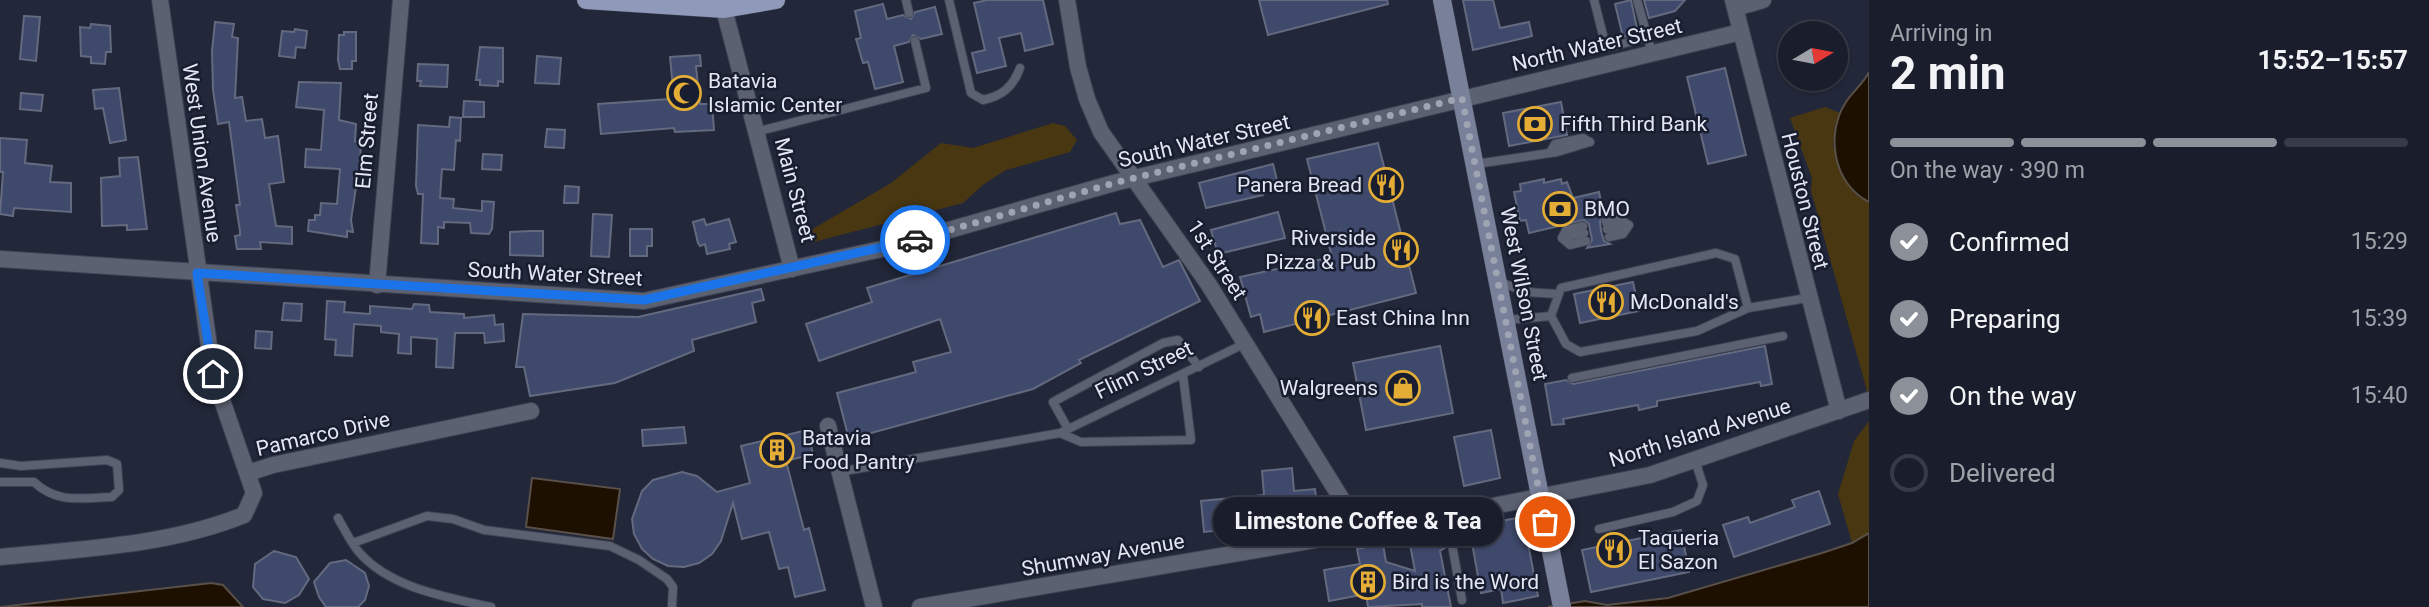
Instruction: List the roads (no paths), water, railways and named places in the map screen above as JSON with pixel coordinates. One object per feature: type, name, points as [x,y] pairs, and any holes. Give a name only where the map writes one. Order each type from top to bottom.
[{"type":"main road","points":[[586,0],[723,5],[776,0]]},
{"type":"main road","name":"West Wilson Street","points":[[1442,0],[1500,282],[1561,602]]},
{"type":"street","name":"West Union Avenue","points":[[160,0],[213,374],[248,473]]},
{"type":"street","name":"Elm Street","points":[[377,285],[401,0]]},
{"type":"street","name":"1st Street","points":[[1067,0],[1087,99],[1101,132],[1137,178],[1246,343],[1362,532]]},
{"type":"street","points":[[1734,4],[1763,0]]},
{"type":"street","name":"Houston Street","points":[[1734,4],[1807,298],[1839,411]]},
{"type":"street","name":"Main Street","points":[[723,5],[792,269]]},
{"type":"street","name":"North Water Street","points":[[1462,98],[1741,33]]},
{"type":"street","name":"South Water Street","points":[[0,259],[644,300],[899,245],[1137,178],[1462,98]]},
{"type":"street","name":"North Island Avenue","points":[[1541,498],[1650,475],[1869,400]]},
{"type":"street","name":"Pamarco Drive","points":[[0,557],[126,544],[211,528],[244,515],[254,493],[248,473],[273,465],[531,411]]},
{"type":"street","points":[[828,426],[874,607]]},
{"type":"street","name":"Shumway Avenue","points":[[920,607],[1362,532],[1541,498]]},
{"type":"lane","points":[[906,0],[909,13]]},
{"type":"lane","points":[[949,0],[971,93],[983,100],[995,98],[1016,81],[1020,68]]},
{"type":"lane","points":[[1594,0],[1605,43],[1611,47],[1647,37]]},
{"type":"lane","points":[[1637,0],[1652,53]]},
{"type":"lane","points":[[756,132],[926,88],[915,41]]},
{"type":"lane","points":[[1476,164],[1590,142]]},
{"type":"lane","points":[[1623,226],[1607,229],[1623,226]]},
{"type":"lane","points":[[1563,238],[1584,234]]},
{"type":"lane","points":[[1748,308],[1735,259],[1716,253],[1561,288],[1552,316],[1566,344],[1580,352],[1697,331],[1748,308],[1807,298]]},
{"type":"lane","points":[[1500,282],[1527,292],[1557,294]]},
{"type":"lane","points":[[1506,320],[1552,316]]},
{"type":"lane","points":[[1572,378],[1783,336]]},
{"type":"lane","points":[[1183,374],[1191,440],[1081,442],[1064,431],[1053,402],[1163,342],[1178,340],[1199,367]]},
{"type":"lane","name":"Flinn Street","points":[[1064,431],[1246,343]]},
{"type":"lane","points":[[839,472],[1064,431]]},
{"type":"lane","points":[[0,463],[21,466],[107,460],[117,464],[118,490],[112,497],[60,499],[45,492],[34,482],[0,482]]},
{"type":"lane","points":[[1599,529],[1673,512],[1697,501],[1703,485],[1695,460]]},
{"type":"lane","points":[[21,466],[21,482]]},
{"type":"lane","points":[[353,543],[427,516],[453,519],[484,530],[610,546],[639,560],[667,579],[673,587],[672,607]]},
{"type":"lane","points":[[1447,517],[1462,600]]},
{"type":"lane","points":[[338,518],[358,551],[385,572],[429,594],[491,607]]},
{"type":"place","name":"Batavia Islamic Center","points":[[684,93]]},
{"type":"place","name":"Fifth Third Bank","points":[[1535,124]]},
{"type":"place","name":"Panera Bread","points":[[1386,185]]},
{"type":"place","name":"BMO","points":[[1560,209]]},
{"type":"place","name":"Riverside Pizza & Pub","points":[[1401,250]]},
{"type":"place","name":"McDonald's","points":[[1606,302]]},
{"type":"place","name":"East China Inn","points":[[1312,318]]},
{"type":"place","name":"Walgreens","points":[[1403,388]]},
{"type":"place","name":"Batavia Food Pantry","points":[[777,450]]},
{"type":"place","name":"Limestone Coffee & Tea","points":[[1545,522]]},
{"type":"place","name":"Taqueria El Sazon","points":[[1614,550]]},
{"type":"place","name":"Bird is the Word","points":[[1368,582]]}]
